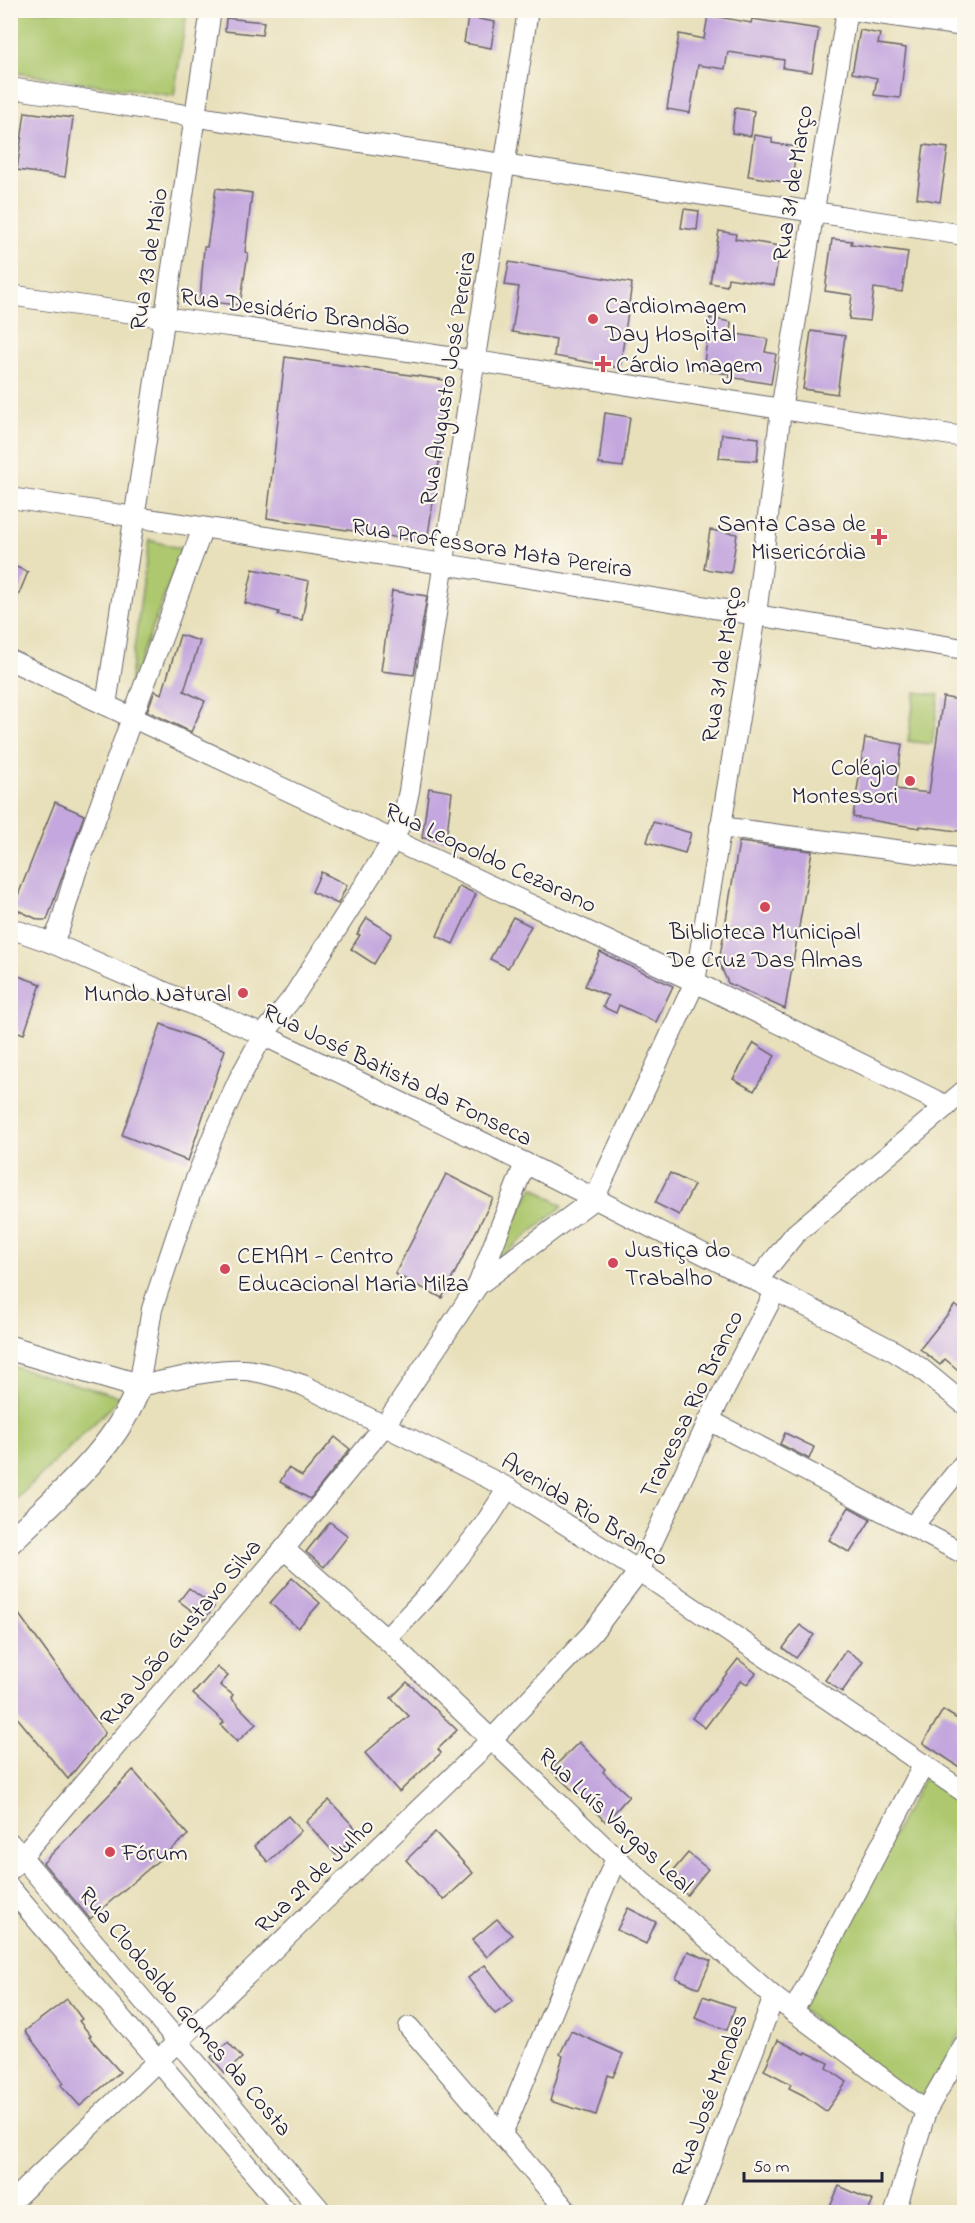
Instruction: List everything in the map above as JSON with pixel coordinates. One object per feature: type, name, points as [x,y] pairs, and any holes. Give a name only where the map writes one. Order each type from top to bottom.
[{"type":"main road","points":[[10,1348],[139,1386],[122,1423],[90,1462],[10,1542]]},
{"type":"street","name":"Rua 13 de Maio","points":[[106,705],[212,10]]},
{"type":"street","name":"Rua Augusto José Pereira","points":[[139,1386],[152,1309],[193,1186],[239,1079],[263,1035],[293,997],[394,839],[404,814],[528,10]]},
{"type":"street","points":[[849,10],[964,26]]},
{"type":"street","name":"Rua 31 de Março","points":[[594,1199],[695,982],[756,615],[781,410],[849,10]]},
{"type":"street","points":[[10,88],[964,236]]},
{"type":"street","name":"Rua Desidério Brandão","points":[[10,295],[164,319],[475,361],[964,437]]},
{"type":"street","name":"Rua Professora Mata Pereira","points":[[10,498],[444,564],[964,649]]},
{"type":"street","points":[[52,943],[203,528]]},
{"type":"street","name":"Rua Leopoldo Cezarano","points":[[10,660],[695,982],[947,1106]]},
{"type":"street","points":[[720,826],[964,859]]},
{"type":"street","name":"Rua José Batista da Fonseca","points":[[10,928],[52,943],[263,1035],[525,1163],[892,1350],[919,1367],[964,1404]]},
{"type":"street","points":[[757,1281],[795,1234],[964,1091]]},
{"type":"street","points":[[478,1285],[525,1163]]},
{"type":"street","points":[[478,1285],[594,1199]]},
{"type":"street","name":"Rua João Gustavo Silva","points":[[15,1856],[284,1549],[385,1425],[478,1285]]},
{"type":"street","name":"Travessa Rio Branco","points":[[639,1571],[709,1420],[775,1292]]},
{"type":"street","name":"Avenida Rio Branco","points":[[139,1386],[208,1373],[244,1370],[272,1375],[303,1385],[385,1425],[508,1488],[639,1571],[964,1792]]},
{"type":"street","points":[[709,1420],[964,1554]]},
{"type":"street","points":[[913,1526],[964,1463]]},
{"type":"street","points":[[386,1639],[438,1584],[484,1525],[508,1488]]},
{"type":"street","name":"Rua Luís Vargas Leal","points":[[284,1549],[386,1639],[616,1858],[774,1997],[926,2111]]},
{"type":"street","name":"Rua 29 de Julho","points":[[10,2203],[492,1739],[579,1648],[639,1571]]},
{"type":"street","points":[[793,2012],[924,1764]]},
{"type":"street","name":"Rua Clodoaldo Gomes da Costa","points":[[15,1856],[178,2042],[322,2212]]},
{"type":"street","points":[[502,2134],[616,1858]]},
{"type":"street","points":[[10,1888],[287,2212]]},
{"type":"street","name":"Rua José Mendes","points":[[691,2212],[774,1997]]},
{"type":"street","points":[[409,2027],[568,2212]]},
{"type":"street","points":[[895,2212],[926,2111],[964,2045]]},
{"type":"green space","points":[[10,11],[187,11],[174,96],[11,72]]},
{"type":"green space","points":[[149,540],[182,549],[128,693]]},
{"type":"green space","points":[[915,692],[939,695],[932,744],[908,741]]},
{"type":"green space","points":[[533,1187],[563,1206],[493,1263]]},
{"type":"green space","points":[[10,1366],[121,1397],[11,1504]]},
{"type":"green space","points":[[924,1778],[964,1805],[964,2027],[922,2103],[799,2008]]},
{"type":"building","points":[[708,15],[751,23],[752,19],[819,29],[812,72],[783,68],[784,60],[728,52],[725,69],[698,65],[690,113],[667,109],[679,34],[704,39]]},
{"type":"building","points":[[468,17],[495,22],[491,48],[464,43]]},
{"type":"building","points":[[226,18],[264,22],[262,35],[225,31]]},
{"type":"building","points":[[860,30],[880,34],[878,44],[906,48],[900,98],[874,95],[877,78],[852,73]]},
{"type":"building","points":[[735,108],[754,111],[751,136],[732,133]]},
{"type":"building","points":[[25,112],[73,118],[65,177],[17,170]]},
{"type":"building","points":[[754,135],[772,138],[772,143],[797,147],[791,183],[748,176]]},
{"type":"building","points":[[924,145],[948,148],[940,202],[917,198]]},
{"type":"building","points":[[216,188],[252,193],[245,252],[248,253],[240,305],[200,301],[204,247],[207,247]]},
{"type":"building","points":[[684,209],[699,211],[697,230],[681,228]]},
{"type":"building","points":[[719,231],[736,234],[735,239],[780,246],[774,285],[728,278],[727,286],[710,283]]},
{"type":"building","points":[[832,239],[908,252],[902,292],[874,288],[870,321],[849,319],[852,295],[825,291]]},
{"type":"building","name":"CardioImagem Day Hospital","points":[[509,262],[632,283],[620,368],[554,356],[556,339],[512,332],[519,287],[505,285]]},
{"type":"building","points":[[710,318],[731,322],[730,333],[768,339],[765,352],[776,354],[771,384],[703,370]]},
{"type":"building","points":[[811,331],[845,336],[837,394],[803,389]]},
{"type":"building","points":[[285,357],[451,381],[427,542],[267,518]]},
{"type":"building","points":[[605,413],[630,417],[623,467],[599,464]]},
{"type":"building","points":[[722,434],[759,438],[757,461],[719,458]]},
{"type":"building","points":[[710,530],[737,534],[731,573],[704,569]]},
{"type":"building","points":[[14,566],[28,572],[11,613],[10,574]]},
{"type":"building","points":[[253,569],[309,581],[302,620],[278,615],[279,612],[245,603]]},
{"type":"building","points":[[392,591],[427,596],[414,675],[381,671]]},
{"type":"building","points":[[180,635],[200,641],[184,691],[205,701],[191,732],[147,711],[155,691],[162,694]]},
{"type":"building","points":[[943,697],[964,701],[964,832],[920,826],[920,828],[853,817],[865,738],[902,744],[896,789],[929,793]]},
{"type":"building","points":[[429,788],[452,792],[446,841],[422,838]]},
{"type":"building","points":[[55,802],[84,815],[47,920],[39,920],[13,908]]},
{"type":"building","points":[[653,822],[691,833],[685,853],[647,842]]},
{"type":"building","name":"Biblioteca Municipal De Cruz Das Almas","points":[[739,842],[812,851],[785,1009],[728,983],[719,962]]},
{"type":"building","points":[[321,872],[347,885],[338,904],[312,892]]},
{"type":"building","points":[[459,886],[476,894],[453,944],[437,936]]},
{"type":"building","points":[[513,917],[531,926],[508,968],[490,959]]},
{"type":"building","points":[[367,918],[392,934],[374,964],[351,949]]},
{"type":"building","points":[[600,952],[673,986],[656,1022],[619,1005],[616,1013],[603,1007],[608,996],[585,986]]},
{"type":"building","points":[[10,973],[41,984],[24,1034],[10,1029]]},
{"type":"building","points":[[161,1024],[225,1050],[188,1161],[122,1135]]},
{"type":"building","points":[[754,1043],[775,1056],[754,1091],[733,1079]]},
{"type":"building","points":[[670,1173],[694,1185],[679,1215],[655,1203]]},
{"type":"building","points":[[446,1174],[493,1198],[442,1298],[395,1274]]},
{"type":"building","points":[[955,1305],[964,1312],[964,1375],[945,1359],[940,1365],[920,1349]]},
{"type":"building","points":[[785,1433],[814,1447],[809,1459],[780,1444]]},
{"type":"building","points":[[335,1437],[350,1449],[310,1499],[280,1482],[288,1468],[302,1476]]},
{"type":"building","points":[[849,1507],[871,1519],[850,1553],[829,1540]]},
{"type":"building","points":[[330,1522],[348,1536],[324,1567],[306,1552]]},
{"type":"building","points":[[292,1578],[320,1603],[298,1628],[270,1603]]},
{"type":"building","points":[[189,1588],[214,1607],[204,1620],[179,1601]]},
{"type":"building","points":[[10,1602],[105,1733],[68,1779],[10,1709]]},
{"type":"building","points":[[800,1625],[814,1635],[796,1658],[783,1648]]},
{"type":"building","points":[[846,1650],[863,1662],[842,1692],[825,1680]]},
{"type":"building","points":[[738,1659],[756,1673],[747,1684],[741,1680],[705,1728],[692,1718]]},
{"type":"building","points":[[217,1667],[228,1676],[220,1685],[233,1695],[231,1698],[256,1724],[237,1742],[221,1725],[224,1722],[193,1694]]},
{"type":"building","points":[[407,1682],[457,1730],[438,1749],[441,1753],[399,1792],[365,1753],[409,1716],[391,1698]]},
{"type":"building","points":[[943,1710],[964,1726],[964,1770],[923,1743]]},
{"type":"building","points":[[579,1742],[605,1769],[603,1772],[629,1796],[606,1822],[551,1770]]},
{"type":"building","name":"Fórum","points":[[133,1770],[188,1835],[90,1919],[43,1863]]},
{"type":"building","points":[[329,1800],[359,1832],[336,1855],[306,1822]]},
{"type":"building","points":[[288,1816],[301,1831],[268,1862],[254,1846]]},
{"type":"building","points":[[435,1832],[473,1873],[444,1900],[406,1860]]},
{"type":"building","points":[[688,1853],[708,1869],[687,1895],[667,1878]]},
{"type":"building","points":[[628,1908],[656,1922],[646,1944],[617,1930]]},
{"type":"building","points":[[497,1919],[512,1935],[487,1957],[472,1940]]},
{"type":"building","points":[[688,1951],[711,1961],[699,1988],[676,1978]]},
{"type":"building","points":[[485,1965],[513,2001],[495,2014],[468,1978]]},
{"type":"building","points":[[703,1996],[735,2007],[727,2030],[695,2018]]},
{"type":"building","points":[[67,1999],[82,2019],[79,2021],[91,2036],[89,2037],[120,2072],[80,2106],[61,2085],[64,2083],[25,2031]]},
{"type":"building","points":[[571,2031],[623,2054],[613,2077],[608,2075],[596,2115],[550,2101],[563,2056],[560,2054]]},
{"type":"building","points":[[778,2040],[829,2063],[827,2068],[847,2082],[826,2111],[789,2088],[791,2084],[764,2070]]},
{"type":"building","points":[[228,2042],[242,2058],[225,2073],[211,2057]]},
{"type":"building","points":[[839,2186],[873,2201],[868,2212],[843,2212],[830,2207]]},
{"type":"place","name":"CardioImagem Day Hospital","points":[[593,319]]},
{"type":"place","name":"Cárdio Imagem","points":[[603,364]]},
{"type":"place","name":"Santa Casa de Misericórdia","points":[[879,537]]},
{"type":"place","name":"Colégio Montessori","points":[[910,781]]},
{"type":"place","name":"Biblioteca Municipal De Cruz Das Almas","points":[[765,907]]},
{"type":"place","name":"Mundo Natural","points":[[243,993]]},
{"type":"place","name":"Justiça do Trabalho","points":[[613,1263]]},
{"type":"place","name":"CEMAM - Centro Educacional Maria Milza","points":[[225,1269]]},
{"type":"place","name":"Fórum","points":[[110,1852]]}]
